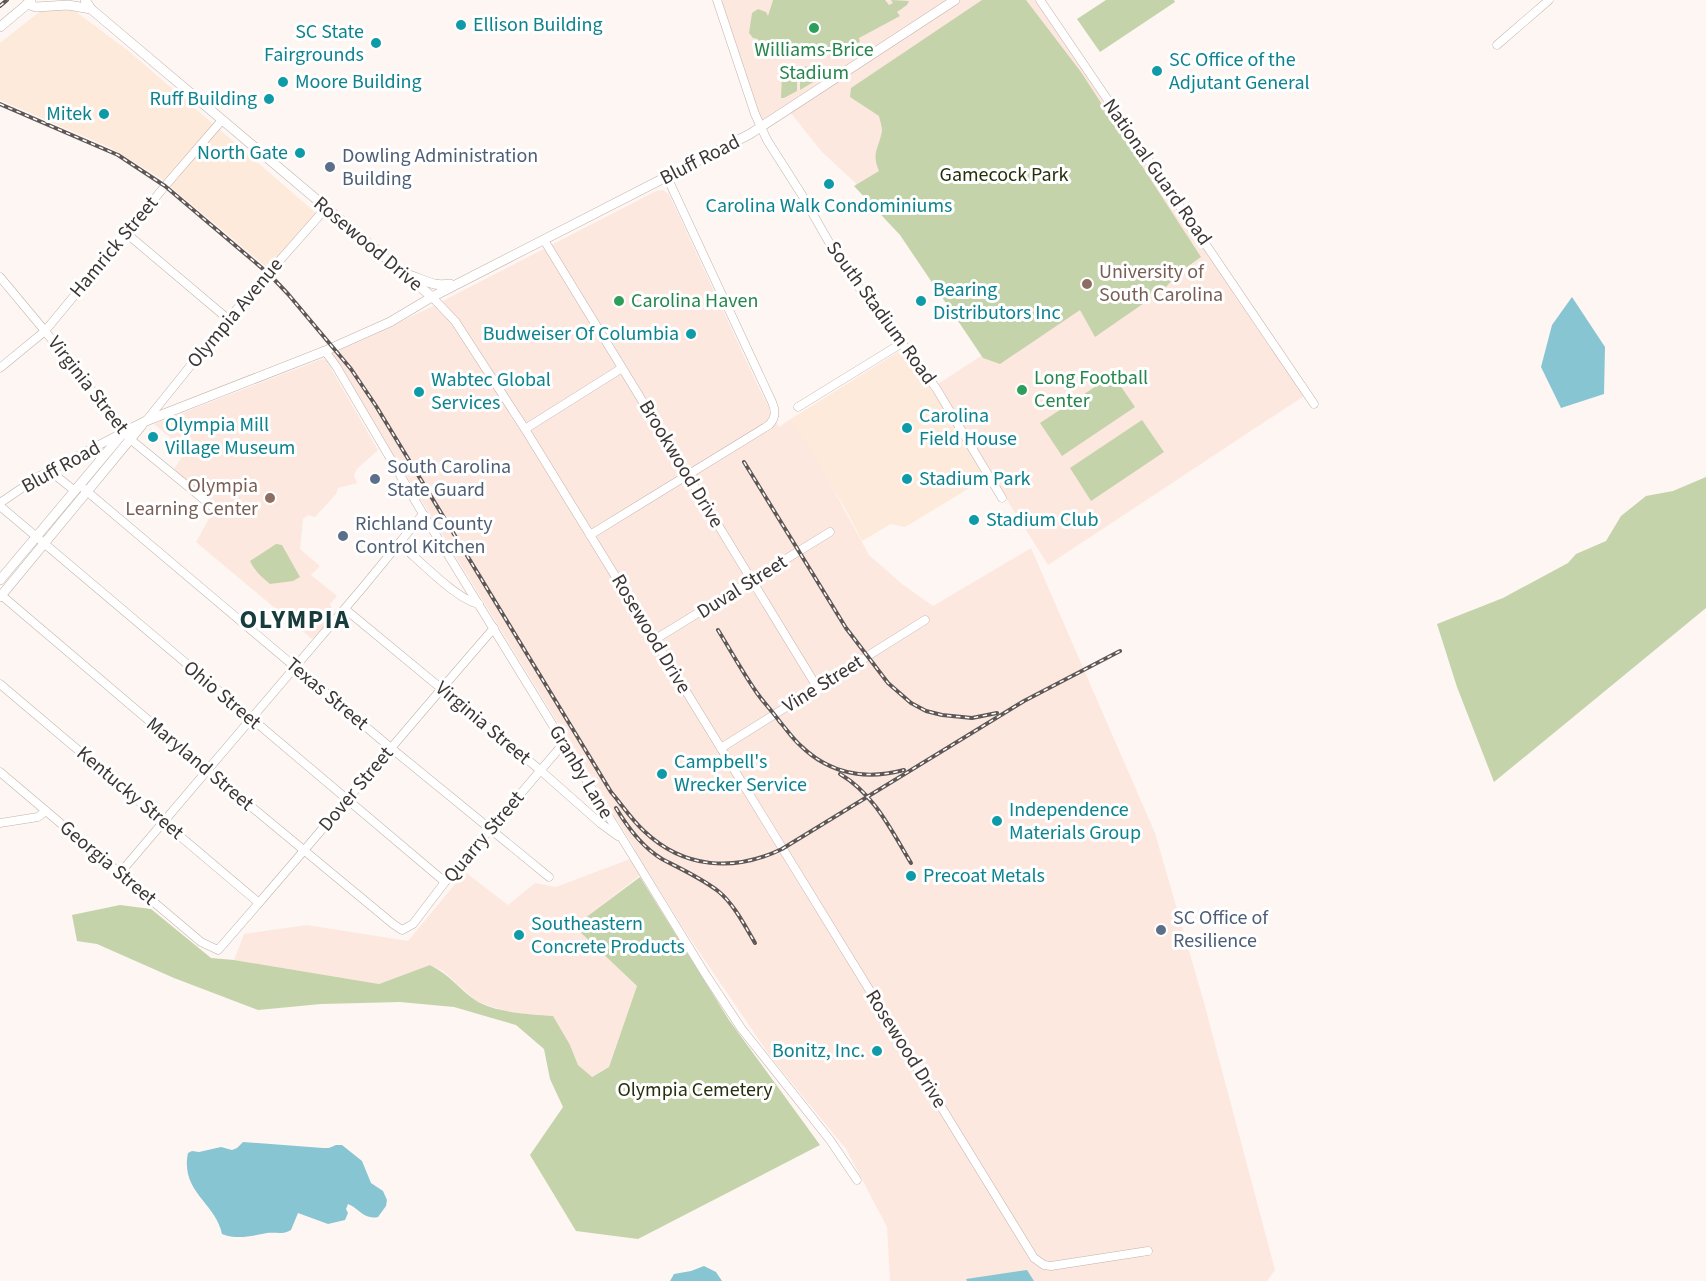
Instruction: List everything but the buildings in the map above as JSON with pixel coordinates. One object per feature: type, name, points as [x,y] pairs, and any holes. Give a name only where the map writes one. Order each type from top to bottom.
[{"type":"main road","name":"Rosewood Drive","points":[[74,0],[87,4],[432,297]]},
{"type":"main road","name":"Bluff Road","points":[[146,421],[326,351],[390,322],[432,297],[761,127],[955,0]]},
{"type":"main road","points":[[0,27],[30,1],[36,7],[55,4],[87,4]]},
{"type":"main road","points":[[406,274],[437,286],[462,282]]},
{"type":"main road","name":"Olympia Avenue","points":[[0,595],[44,544],[106,454],[146,421]]},
{"type":"main road","name":"Olympia Avenue","points":[[0,580],[127,436]]},
{"type":"street","name":"South Stadium Road","points":[[717,0],[755,114],[767,140],[842,265],[936,388],[1002,498]]},
{"type":"street","name":"National Guard Road","points":[[1040,0],[1314,404]]},
{"type":"street","points":[[1497,45],[1549,0]]},
{"type":"street","name":"Hamrick Street","points":[[0,368],[45,331],[222,120]]},
{"type":"street","points":[[590,535],[769,425],[775,415],[772,402],[667,177]]},
{"type":"street","name":"Olympia Avenue","points":[[146,421],[228,320],[326,207]]},
{"type":"street","points":[[126,233],[228,320]]},
{"type":"street","name":"Brookwood Drive","points":[[544,240],[817,687]]},
{"type":"street","name":"Virginia Street","points":[[0,277],[127,436],[213,507]]},
{"type":"street","name":"Rosewood Drive","points":[[432,297],[454,321],[525,429],[1034,1258],[1044,1265],[1051,1266],[1148,1251]]},
{"type":"street","points":[[798,407],[902,343]]},
{"type":"street","name":"Granby Lane","points":[[326,351],[423,514],[741,1028],[783,1084],[830,1140],[857,1180]]},
{"type":"street","points":[[525,429],[622,368]]},
{"type":"street","name":"Bluff Road","points":[[0,505],[38,477],[98,446],[127,436]]},
{"type":"street","points":[[98,446],[106,454]]},
{"type":"street","name":"Texas Street","points":[[50,471],[81,489],[390,748],[549,877]]},
{"type":"street","name":"Ohio Street","points":[[0,505],[445,882]]},
{"type":"street","points":[[120,873],[423,514]]},
{"type":"street","name":"Duval Street","points":[[654,640],[830,532]]},
{"type":"street","points":[[400,544],[458,595],[471,603],[479,604]]},
{"type":"street","name":"Maryland Street","points":[[0,595],[207,770],[402,930]]},
{"type":"street","name":"Virginia Street","points":[[345,609],[540,770],[600,823],[621,837]]},
{"type":"street","name":"Vine Street","points":[[720,748],[925,620]]},
{"type":"street","name":"Dover Street","points":[[218,950],[494,628]]},
{"type":"street","name":"Kentucky Street","points":[[0,684],[259,903]]},
{"type":"street","name":"Quarry Street","points":[[402,930],[413,924],[445,882],[564,742]]},
{"type":"street","name":"Georgia Street","points":[[0,772],[201,942],[218,950]]},
{"type":"street","points":[[0,823],[38,817],[46,811]]},
{"type":"shaded area","name":"University of South Carolina","points":[[715,0],[1040,0],[1307,394],[1048,565],[935,386],[987,352],[877,203],[822,152],[786,107],[758,122]]},
{"type":"shaded area","points":[[71,8],[131,53],[316,213],[269,269],[160,178],[111,148],[0,100],[0,43],[43,9]]},
{"type":"shaded area","points":[[663,190],[669,194],[779,427],[789,420],[808,443],[869,555],[902,584],[933,606],[1031,548],[1155,833],[1203,999],[1275,1270],[1267,1281],[890,1281],[887,1227],[846,1149],[772,1059],[687,934],[647,870],[581,921],[579,926],[579,931],[637,986],[609,1067],[591,1077],[578,1065],[570,1045],[507,1012],[476,1001],[443,971],[430,965],[379,984],[234,960],[244,934],[307,925],[408,941],[465,872],[508,905],[535,883],[556,887],[630,859],[635,849],[331,353],[431,307],[656,191]]},
{"type":"shaded area","points":[[903,349],[957,427],[986,478],[905,527],[891,524],[862,541],[845,508],[789,420]]},
{"type":"shaded area","name":"Olympia Learning Center","points":[[322,359],[326,360],[378,450],[357,469],[354,475],[357,483],[338,488],[336,494],[315,517],[308,515],[303,519],[300,549],[320,566],[311,575],[337,596],[330,604],[334,615],[312,639],[196,542],[216,506],[174,469],[186,451],[154,424]]},
{"type":"green space","name":"Williams-Brice Stadium","points":[[773,0],[885,0],[889,5],[893,3],[891,0],[909,1],[897,12],[900,16],[859,38],[860,42],[846,47],[842,55],[836,57],[835,55],[830,56],[829,52],[813,54],[812,48],[758,47],[758,39],[753,38],[749,33],[752,13],[758,9],[766,12],[768,16]]},
{"type":"green space","name":"Gamecock Park","points":[[982,0],[1026,0],[1081,72],[1201,257],[1180,272],[1163,290],[1095,337],[1080,310],[1000,364],[983,358],[900,235],[854,186],[879,171],[876,155],[882,131],[879,116],[850,97],[851,88]]},
{"type":"green space","points":[[1106,0],[1174,0],[1175,2],[1100,52],[1077,19]]},
{"type":"green space","points":[[790,66],[797,67],[797,91],[781,98],[782,75],[790,75]]},
{"type":"green space","points":[[814,66],[815,81],[800,90],[800,67]]},
{"type":"green space","points":[[1113,375],[1135,407],[1062,456],[1040,423]]},
{"type":"green space","points":[[1142,420],[1164,452],[1091,501],[1070,468]]},
{"type":"green space","points":[[1706,477],[1706,608],[1494,782],[1457,687],[1437,624],[1503,598],[1568,563],[1576,554],[1606,541],[1621,516],[1646,496],[1673,491]]},
{"type":"green space","points":[[276,544],[282,545],[300,577],[293,581],[270,584],[254,568],[250,561]]},
{"type":"green space","name":"Olympia Cemetery","points":[[640,877],[729,1020],[820,1145],[638,1239],[576,1231],[530,1155],[563,1107],[550,1079],[544,1049],[516,1025],[454,1007],[400,1002],[321,1004],[258,1010],[174,978],[97,944],[77,941],[72,915],[120,905],[151,909],[211,958],[379,984],[430,965],[475,1000],[492,1008],[553,1016],[570,1045],[578,1065],[592,1077],[609,1067],[637,986],[579,931],[579,926],[581,921]]},
{"type":"water","points":[[1572,297],[1605,347],[1604,394],[1561,408],[1541,367],[1552,325]]},
{"type":"water","points":[[243,1142],[323,1148],[342,1145],[362,1161],[371,1183],[383,1191],[387,1200],[386,1206],[378,1217],[373,1218],[348,1204],[345,1220],[328,1224],[298,1213],[291,1230],[285,1232],[239,1237],[222,1234],[213,1214],[189,1178],[188,1153],[221,1147],[232,1150]]},
{"type":"water","points":[[704,1266],[716,1272],[722,1281],[670,1281],[674,1274]]},
{"type":"water","points":[[1027,1270],[1034,1281],[967,1281],[966,1279]]},
{"type":"railway","points":[[0,6],[7,0]]},
{"type":"railway","points":[[0,104],[118,155],[165,186],[269,274],[288,294],[351,369],[376,406],[611,792],[644,831],[659,844],[676,853],[710,863],[728,863],[746,861],[782,849],[1024,701],[1120,651]]},
{"type":"railway","points":[[744,462],[846,628],[888,683],[911,703],[926,711],[972,718],[997,713]]},
{"type":"railway","points":[[718,630],[760,697],[795,740],[812,755],[836,769],[849,772],[876,774],[904,770]]},
{"type":"railway","points":[[840,774],[852,782],[872,802],[911,863]]},
{"type":"railway","points":[[616,808],[648,849],[705,882],[724,896],[755,943]]},
{"type":"place","name":"Ellison Building","points":[[461,25]]},
{"type":"place","name":"Williams-Brice Stadium","points":[[814,28]]},
{"type":"place","name":"SC State Fairgrounds","points":[[376,43]]},
{"type":"place","name":"SC Office of the Adjutant General","points":[[1157,71]]},
{"type":"place","name":"Moore Building","points":[[283,82]]},
{"type":"place","name":"Ruff Building","points":[[269,99]]},
{"type":"place","name":"Mitek","points":[[104,114]]},
{"type":"place","name":"North Gate","points":[[300,153]]},
{"type":"place","name":"Dowling Administration Building","points":[[330,167]]},
{"type":"place","name":"Carolina Walk Condominiums","points":[[829,184]]},
{"type":"place","name":"University of South Carolina","points":[[1087,284]]},
{"type":"place","name":"Carolina Haven","points":[[619,301]]},
{"type":"place","name":"Bearing Distributors Inc","points":[[921,301]]},
{"type":"place","name":"Budweiser Of Columbia","points":[[691,334]]},
{"type":"place","name":"Long Football Center","points":[[1022,390]]},
{"type":"place","name":"Wabtec Global Services","points":[[419,392]]},
{"type":"place","name":"Carolina Field House","points":[[907,428]]},
{"type":"place","name":"Olympia Mill Village Museum","points":[[153,437]]},
{"type":"place","name":"South Carolina State Guard","points":[[375,479]]},
{"type":"place","name":"Stadium Park","points":[[907,479]]},
{"type":"place","name":"Olympia Learning Center","points":[[270,498]]},
{"type":"place","name":"Stadium Club","points":[[974,520]]},
{"type":"place","name":"Richland County Control Kitchen","points":[[343,536]]},
{"type":"place","name":"Campbell's Wrecker Service","points":[[662,774]]},
{"type":"place","name":"Independence Materials Group","points":[[997,821]]},
{"type":"place","name":"Precoat Metals","points":[[911,876]]},
{"type":"place","name":"SC Office of Resilience","points":[[1161,930]]},
{"type":"place","name":"Southeastern Concrete Products","points":[[519,935]]},
{"type":"place","name":"Bonitz, Inc.","points":[[877,1051]]},
{"type":"district","name":"OLYMPIA","points":[[295,619]]}]
